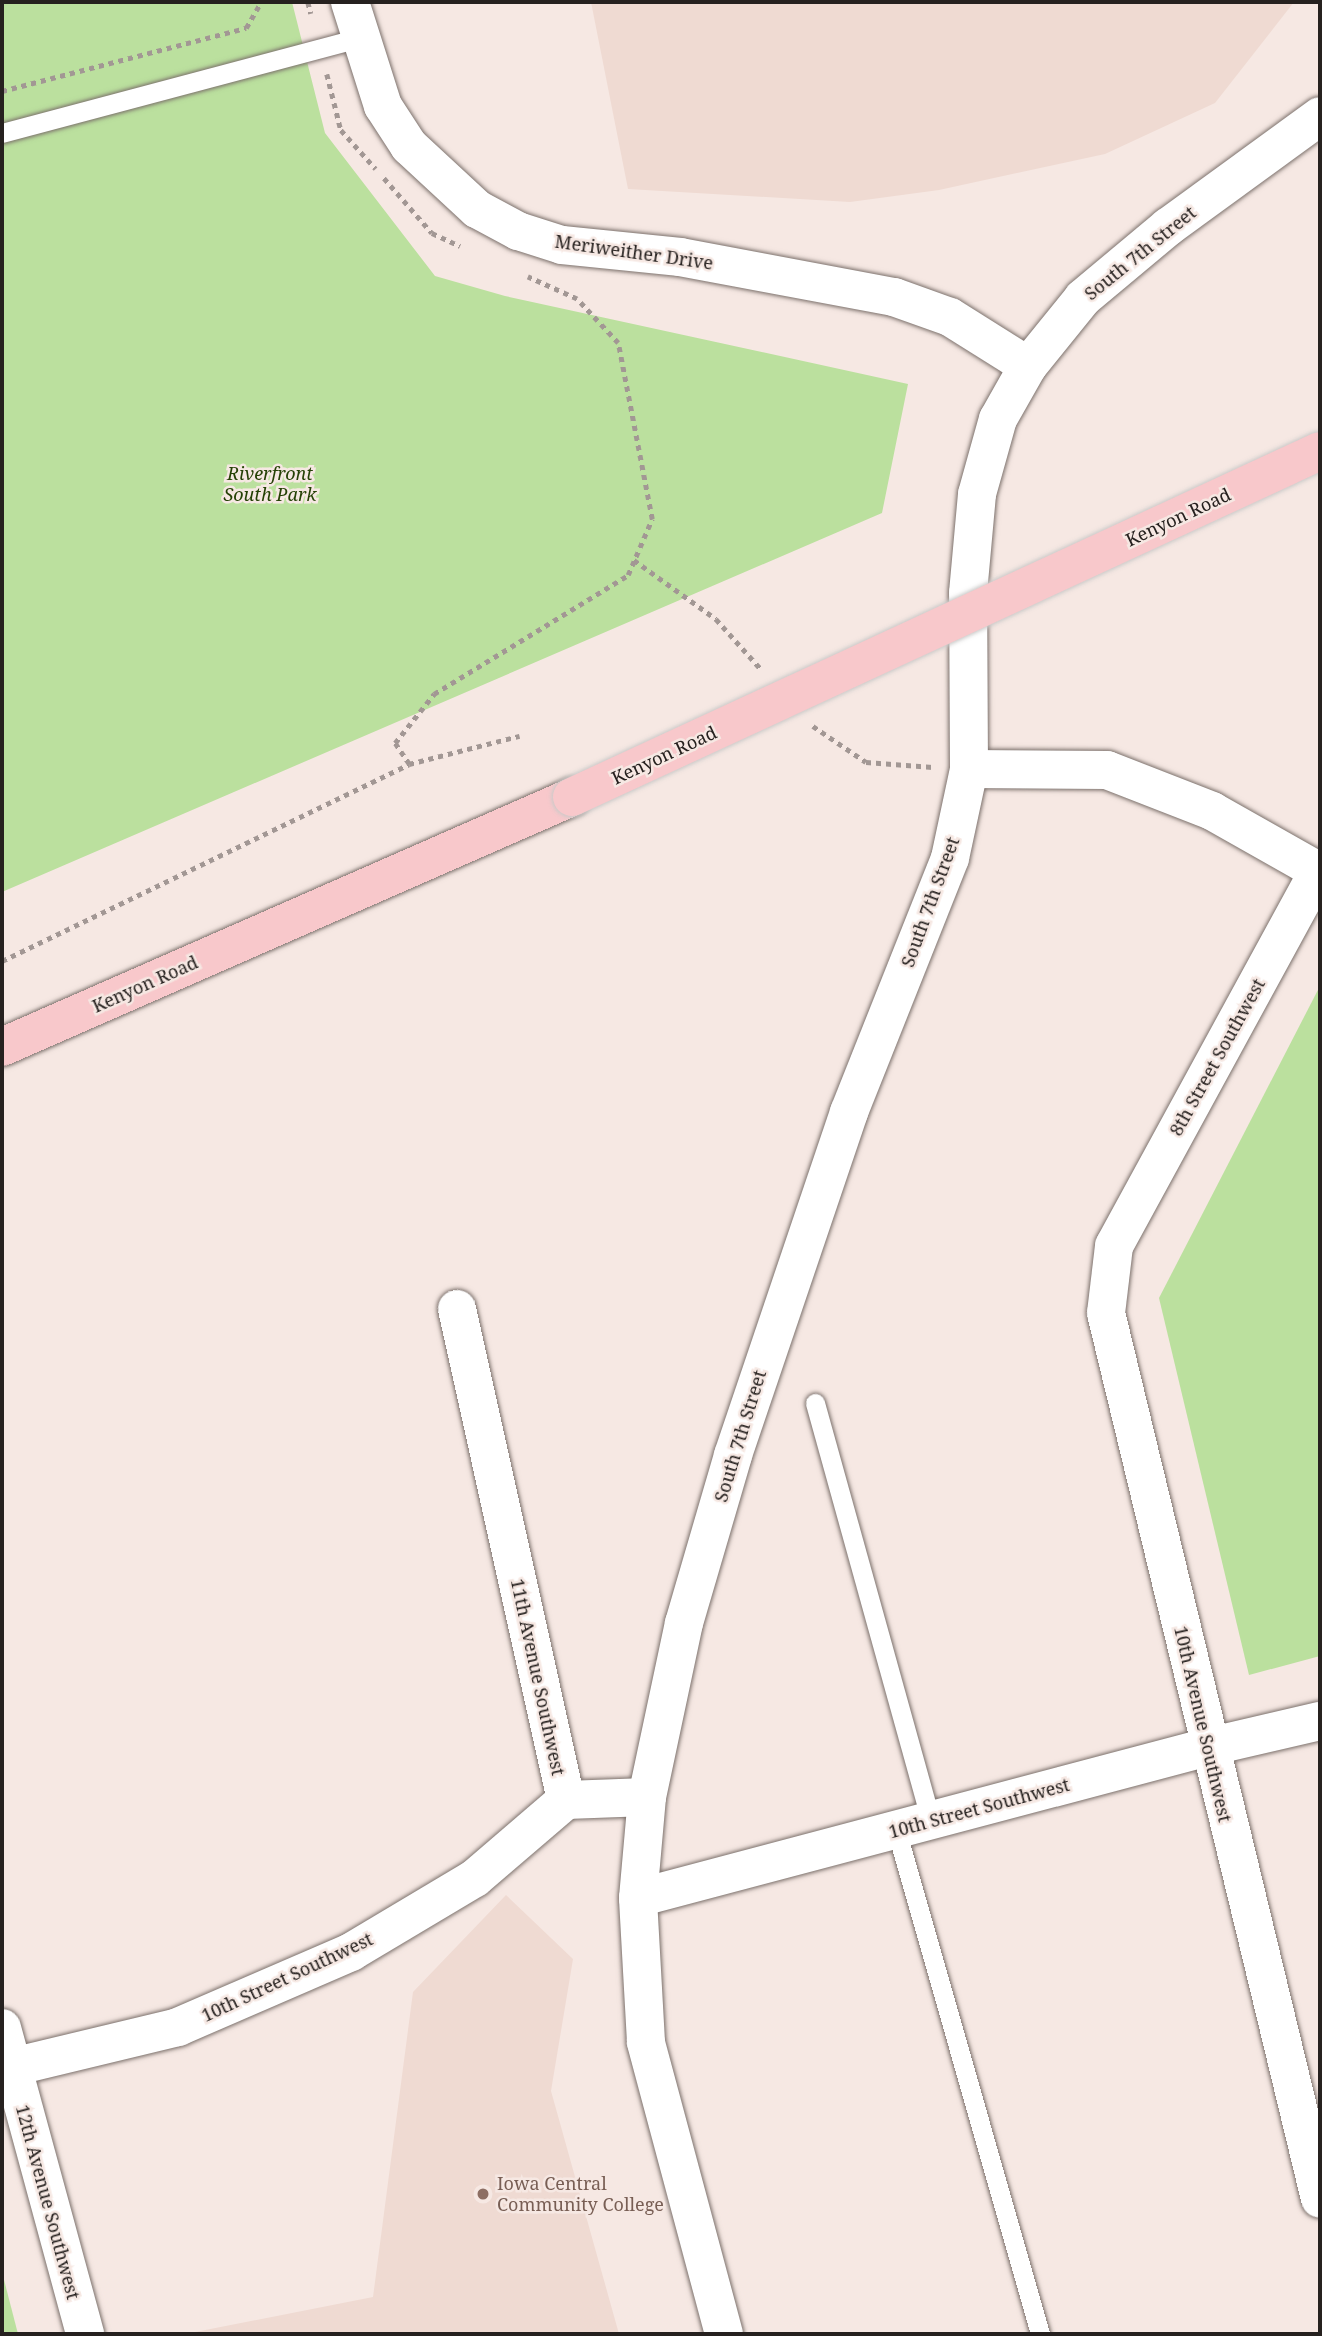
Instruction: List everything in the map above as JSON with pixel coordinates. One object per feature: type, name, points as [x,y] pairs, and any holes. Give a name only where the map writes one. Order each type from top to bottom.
[{"type":"main road","name":"Kenyon Road","points":[[2,1047],[572,797],[1320,451]]},
{"type":"street","name":"Meriweither Drive","points":[[350,2],[359,38],[383,106],[410,146],[477,209],[518,231],[562,245],[717,263],[894,297],[950,317],[1028,366]]},
{"type":"street","name":"South 7th Street","points":[[647,1797],[684,1623],[733,1455],[849,1112],[950,858],[969,769],[968,593],[977,494],[998,419],[1028,366],[1094,289],[1168,227],[1320,116]]},
{"type":"street","points":[[969,769],[1107,770],[1212,811],[1320,870]]},
{"type":"street","name":"8th Street Southwest","points":[[1114,1246],[1320,870]]},
{"type":"street","name":"10th Avenue Southwest","points":[[1114,1246],[1106,1313],[1208,1747],[1320,2199]]},
{"type":"street","name":"11th Avenue Southwest","points":[[457,1309],[566,1800],[647,1797]]},
{"type":"street","name":"10th Street Southwest","points":[[638,1898],[1208,1747],[1320,1721]]},
{"type":"street","points":[[647,1797],[638,1898],[646,2042],[724,2334]]},
{"type":"street","name":"10th Street Southwest","points":[[12,2067],[178,2026],[351,1952],[475,1878],[566,1800]]},
{"type":"street","name":"12th Avenue Southwest","points":[[2,2028],[85,2334]]},
{"type":"lane","points":[[2,133],[359,38]]},
{"type":"lane","points":[[815,1403],[914,1825],[1040,2334]]},
{"type":"path","points":[[2,91],[246,28],[261,2]]},
{"type":"path","points":[[308,2],[341,130],[432,233],[468,250]]},
{"type":"path","points":[[409,764],[395,743],[434,694],[628,575],[652,519],[618,343],[577,299],[517,272]]},
{"type":"path","points":[[2,961],[409,764],[519,736]]},
{"type":"shaded area","points":[[591,2],[1294,2],[1215,103],[1105,154],[939,190],[850,202],[628,189]]},
{"type":"shaded area","name":"Iowa Central Community College","points":[[506,1895],[573,1959],[551,2091],[619,2334],[185,2334],[373,2297],[413,1992]]},
{"type":"green space","name":"Riverfront South Park","points":[[2,2],[292,2],[325,133],[435,276],[505,296],[908,384],[882,513],[2,892]]},
{"type":"green space","points":[[1320,986],[1320,1656],[1249,1675],[1159,1298]]},
{"type":"green space","points":[[2,2272],[18,2334],[2,2334]]},
{"type":"place","name":"Iowa Central Community College","points":[[483,2194]]}]
